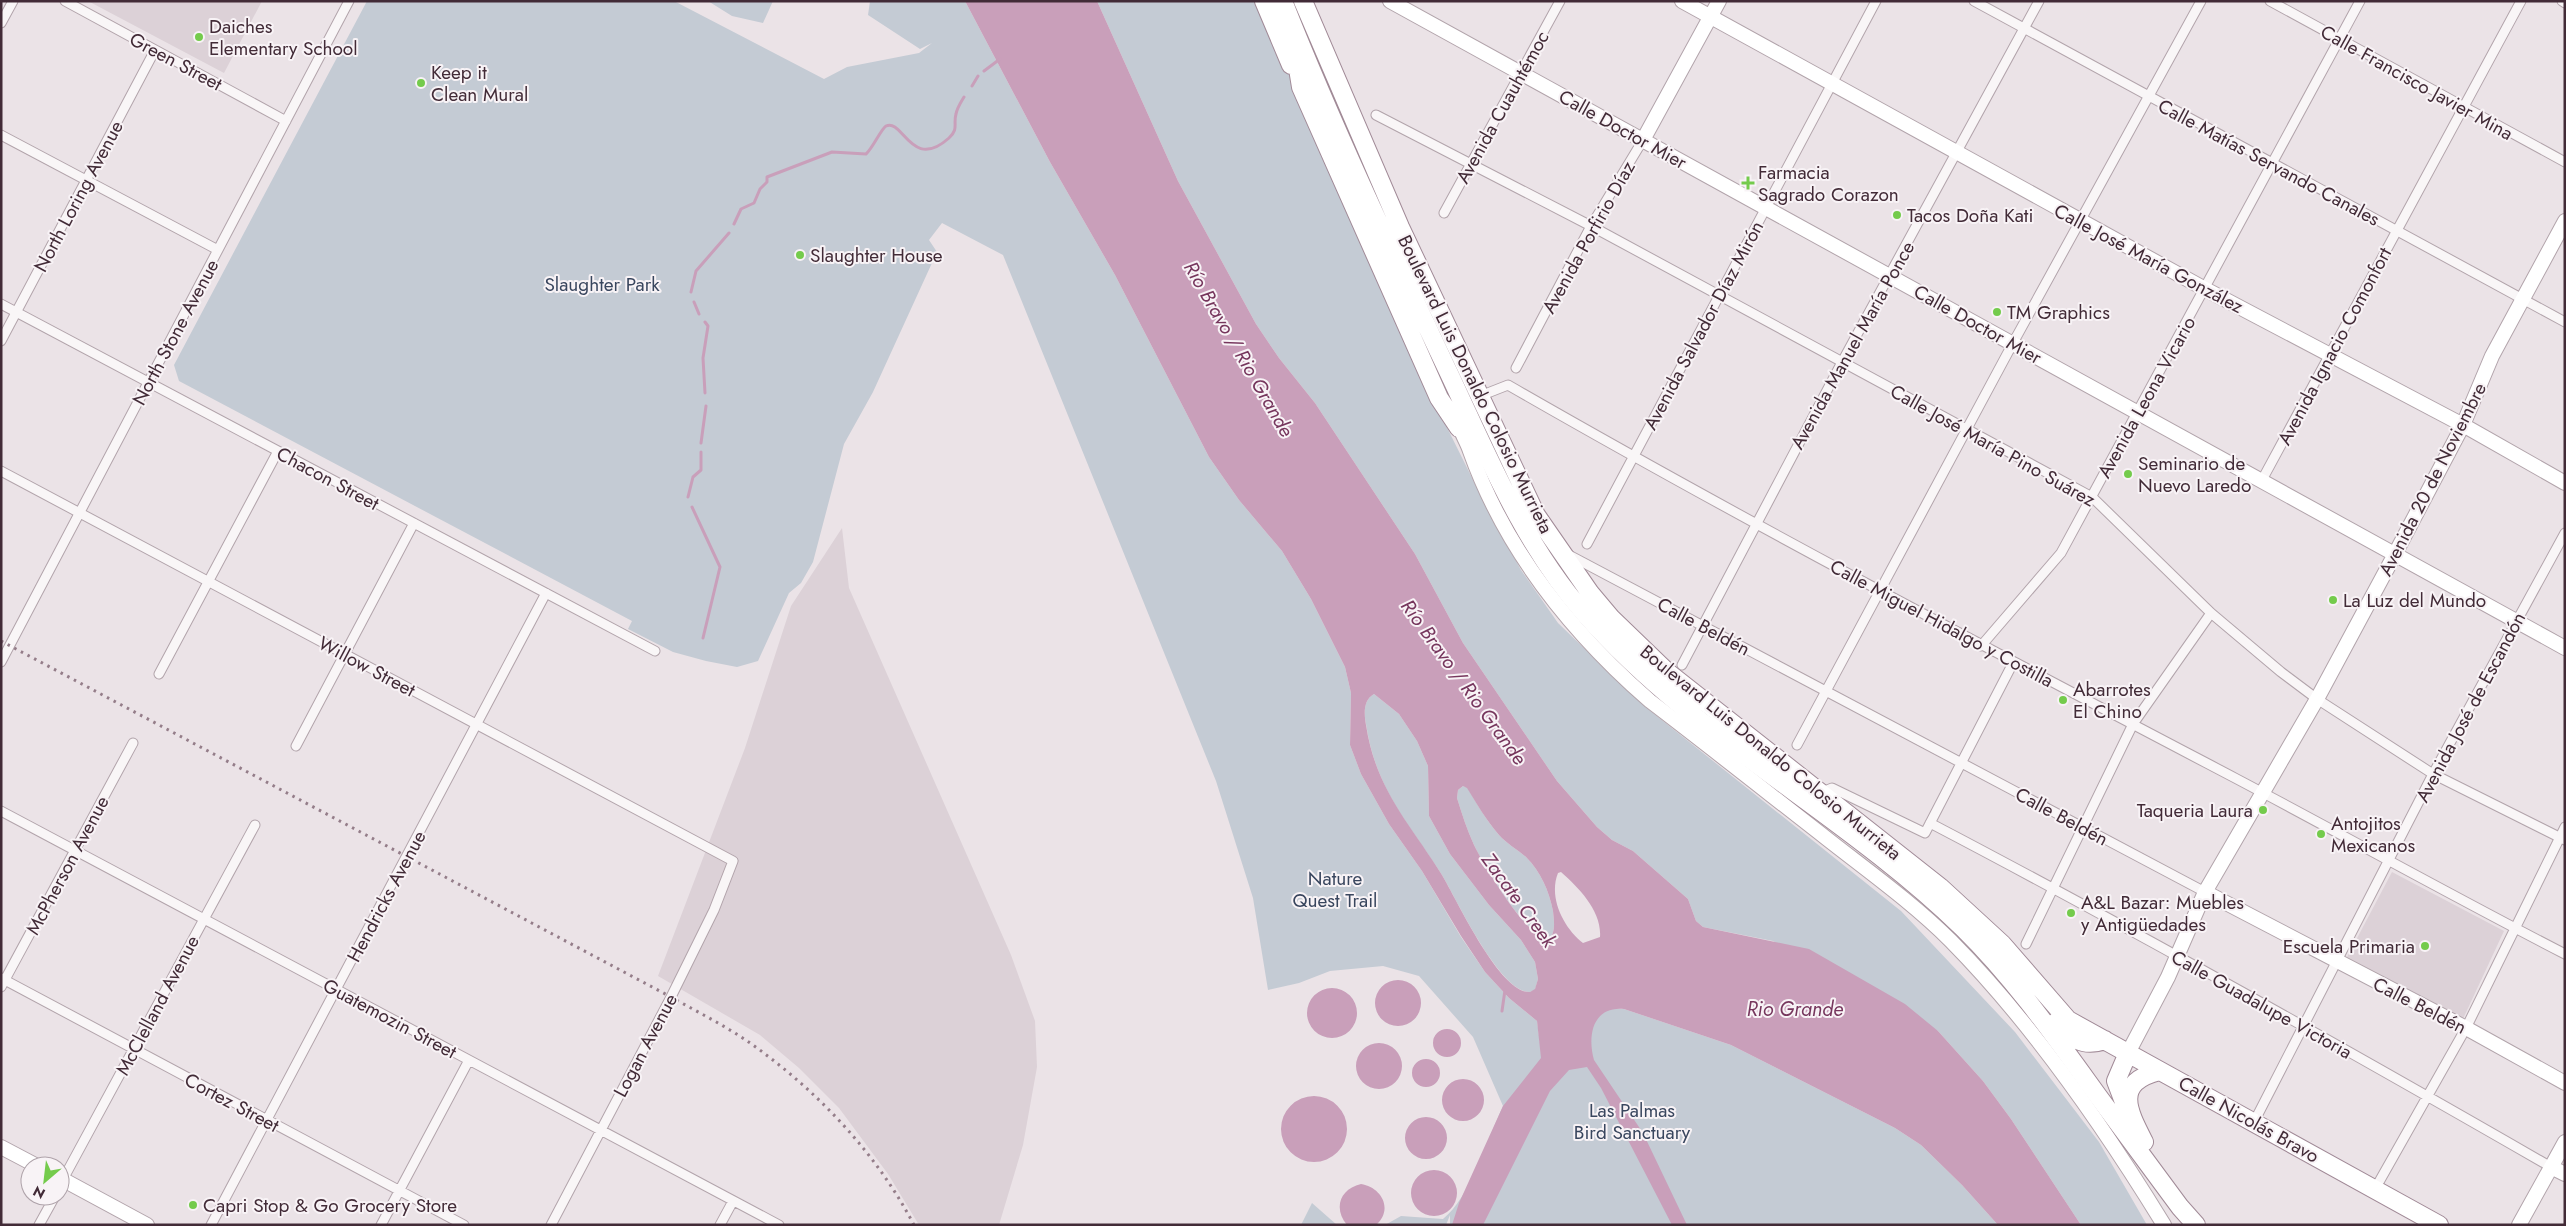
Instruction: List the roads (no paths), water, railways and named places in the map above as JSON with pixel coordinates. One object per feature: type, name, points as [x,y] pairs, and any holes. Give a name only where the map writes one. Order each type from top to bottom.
[{"type":"highway","points":[[1264,1],[1439,398],[1459,428]]},
{"type":"highway","name":"Boulevard Luis Donaldo Colosio Murrieta","points":[[1283,1],[1405,280],[1463,403],[1523,524],[1576,603],[1605,636],[1704,724],[1928,897],[1963,928],[2046,1023],[2174,1200],[2196,1225]]},
{"type":"highway","name":"Boulevard Luis Donaldo Colosio Murrieta","points":[[1303,1],[1400,227],[1536,515],[1558,550],[1590,593],[1642,649],[1707,705],[1940,887],[1975,918],[2002,944],[2060,1013]]},
{"type":"highway","points":[[1290,19],[1301,87]]},
{"type":"highway","points":[[2003,973],[2021,983],[2071,1038],[2088,1044],[2105,1040]]},
{"type":"highway","name":"Calle Nicolás Bravo","points":[[2060,1013],[2068,1020],[2439,1225]]},
{"type":"highway","points":[[2128,1053],[2116,1082],[2108,1109],[2131,1151],[2181,1225]]},
{"type":"highway","points":[[2129,1114],[2130,1089],[2137,1080],[2159,1070]]},
{"type":"highway","points":[[2116,1082],[2129,1114],[2154,1157],[2158,1176]]},
{"type":"street","points":[[1,23],[13,1]]},
{"type":"street","name":"Green Street","points":[[65,1],[286,121]]},
{"type":"street","name":"North Stone Avenue","points":[[1,662],[349,1]]},
{"type":"street","name":"Avenida Cuauhtémoc","points":[[1444,213],[1560,1]]},
{"type":"street","name":"Calle José María González","points":[[1682,1],[1956,153],[2206,289],[2463,425],[2565,483]]},
{"type":"street","name":"Avenida Porfirio Díaz","points":[[1516,368],[1591,226],[1643,140],[1719,1]]},
{"type":"street","name":"Avenida Salvador Díaz Mirón","points":[[1587,544],[1632,456],[1767,208],[1876,1]]},
{"type":"street","name":"Calle Matías Servando Canales","points":[[1974,1],[2024,30],[2565,322]]},
{"type":"street","name":"Avenida Manuel María Ponce","points":[[1682,665],[1842,362],[2040,1]]},
{"type":"street","points":[[1797,745],[2013,343],[2201,1]]},
{"type":"street","name":"Calle Francisco Javier Mina","points":[[2270,1],[2565,162]]},
{"type":"street","name":"Avenida Leona Vicario","points":[[1981,646],[2061,553],[2206,289],[2360,1]]},
{"type":"street","name":"Avenida Ignacio Comonfort","points":[[2262,480],[2521,1]]},
{"type":"street","name":"Calle Doctor Mier","points":[[1391,2],[2565,648]]},
{"type":"street","name":"North Loring Avenue","points":[[1,341],[156,50]]},
{"type":"street","name":"Calle José María Pino Suárez","points":[[1376,114],[1591,226],[2092,497],[2211,613],[2281,672],[2317,699],[2433,774],[2562,839]]},
{"type":"street","points":[[1,135],[218,250]]},
{"type":"street","name":"Avenida 20 de Noviembre","points":[[2128,1053],[2168,977],[2175,956],[2205,892],[2317,699],[2396,554],[2463,425],[2492,356],[2565,221]]},
{"type":"street","name":"Chacon Street","points":[[1,304],[655,651]]},
{"type":"street","name":"Calle Miguel Hidalgo y Costilla","points":[[1480,396],[1508,385],[1632,456],[1981,646],[2133,724],[2388,862],[2565,954]]},
{"type":"street","points":[[1463,403],[1480,396]]},
{"type":"street","name":"Boulevard Luis Donaldo Colosio Murrieta","points":[[1463,403],[1457,410],[1459,428],[1469,448],[1479,477],[1528,565],[1581,633],[1620,675],[1650,700],[1882,882],[1949,939],[2011,1008],[2081,1100],[2129,1167],[2164,1225]]},
{"type":"street","points":[[159,674],[278,451]]},
{"type":"street","name":"Willow Street","points":[[1,471],[733,861]]},
{"type":"street","points":[[296,746],[414,523]]},
{"type":"street","name":"Avenida José de Escandón","points":[[2254,1122],[2433,774],[2565,533]]},
{"type":"street","name":"Calle Beldén","points":[[1558,550],[1702,624],[2337,962],[2466,1028],[2565,1083]]},
{"type":"street","name":"Hendricks Avenue","points":[[211,1225],[478,725],[546,593]]},
{"type":"street","points":[[2026,944],[2133,724],[2211,613]]},
{"type":"street","points":[[1820,793],[1832,788],[1925,833],[2013,663]]},
{"type":"street","name":"McPherson Avenue","points":[[3,982],[133,742]]},
{"type":"street","name":"Guatemozin Street","points":[[1,811],[778,1225]]},
{"type":"street","name":"Calle Guadalupe Victoria","points":[[1930,823],[2054,888],[2304,1026],[2565,1174]]},
{"type":"street","name":"McClelland Avenue","points":[[70,1165],[255,824]]},
{"type":"street","points":[[2375,1189],[2429,1097],[2466,1028],[2514,928],[2562,839],[2565,827]]},
{"type":"street","name":"Logan Avenue","points":[[550,1225],[671,997],[714,910],[733,861]]},
{"type":"street","name":"Cortez Street","points":[[3,982],[464,1225]]},
{"type":"street","points":[[381,1225],[469,1060]]},
{"type":"street","points":[[2519,1225],[2565,1142]]},
{"type":"street","points":[[1,1147],[20,1157]]},
{"type":"street","points":[[70,1186],[147,1225]]},
{"type":"street","points":[[720,1225],[733,1200]]},
{"type":"street","points":[[39,1225],[49,1206]]},
{"type":"water","name":"Rio Grande","points":[[965,1],[1097,1],[1178,181],[1256,324],[1279,358],[1315,403],[1415,554],[1463,643],[1557,781],[1597,827],[1612,840],[1633,851],[1688,899],[1696,921],[1703,927],[1809,949],[1905,1004],[1938,1031],[1983,1081],[2011,1119],[2081,1225],[1998,1225],[1962,1185],[1921,1145],[1895,1128],[1731,1045],[1624,1009],[1614,1009],[1605,1012],[1595,1024],[1591,1041],[1594,1060],[1643,1133],[1687,1225],[1672,1225],[1601,1088],[1587,1067],[1569,1070],[1550,1091],[1483,1225],[1452,1225],[1459,1203],[1503,1106],[1541,1058],[1537,1021],[1509,998],[1485,972],[1422,871],[1389,824],[1361,774],[1350,745],[1351,693],[1345,667],[1311,599],[1282,551],[1239,500],[1209,457],[1115,275],[1050,162]],"holes":[[[1374,694],[1399,714],[1417,741],[1428,766],[1429,816],[1450,854],[1489,905],[1521,940],[1535,962],[1538,979],[1535,989],[1530,992],[1518,989],[1506,978],[1480,944],[1442,875],[1395,804],[1386,787],[1377,768],[1365,721],[1366,704]],[[1463,786],[1467,788],[1499,835],[1526,857],[1540,875],[1547,889],[1553,911],[1554,930],[1549,940],[1539,936],[1529,927],[1487,869],[1467,828],[1457,798],[1458,790]],[[1561,872],[1568,878],[1588,901],[1597,918],[1600,927],[1600,937],[1583,943],[1564,921],[1555,892],[1558,873]]]},
{"type":"water","points":[[1398,980],[1411,984],[1417,990],[1421,1003],[1417,1016],[1411,1022],[1398,1026],[1385,1022],[1379,1016],[1375,1003],[1379,990],[1385,984]]},
{"type":"water","points":[[1337,988],[1350,995],[1356,1003],[1356,1023],[1350,1031],[1342,1037],[1327,1038],[1314,1031],[1308,1023],[1307,1008],[1314,995],[1322,989]]},
{"type":"water","points":[[1447,1029],[1457,1033],[1461,1043],[1457,1053],[1447,1057],[1437,1053],[1433,1043],[1437,1033]]},
{"type":"water","points":[[1379,1043],[1392,1047],[1398,1053],[1402,1066],[1398,1079],[1392,1085],[1379,1089],[1366,1085],[1360,1079],[1356,1066],[1360,1053],[1366,1047]]},
{"type":"water","points":[[1426,1059],[1436,1063],[1440,1073],[1436,1083],[1426,1087],[1416,1083],[1412,1073],[1416,1063]]},
{"type":"water","points":[[1467,1079],[1475,1082],[1481,1088],[1484,1100],[1481,1112],[1475,1118],[1459,1121],[1451,1118],[1445,1112],[1442,1096],[1445,1088],[1451,1082]]},
{"type":"water","points":[[1307,1096],[1321,1096],[1333,1101],[1342,1110],[1347,1122],[1345,1142],[1338,1153],[1321,1162],[1307,1162],[1295,1157],[1286,1148],[1281,1136],[1281,1122],[1286,1110],[1295,1101]]},
{"type":"water","points":[[1422,1117],[1430,1117],[1441,1123],[1447,1138],[1441,1153],[1430,1159],[1422,1159],[1411,1153],[1405,1142],[1405,1134],[1411,1123]]},
{"type":"water","points":[[1434,1170],[1447,1174],[1453,1180],[1457,1193],[1453,1206],[1447,1212],[1434,1216],[1421,1212],[1415,1206],[1411,1193],[1415,1180],[1421,1174]]},
{"type":"water","points":[[1361,1184],[1374,1189],[1383,1200],[1384,1212],[1376,1225],[1347,1225],[1340,1212],[1341,1200],[1344,1195],[1354,1186]]},
{"type":"waterway","points":[[984,71],[1000,59]]},
{"type":"waterway","points":[[972,86],[978,76]]},
{"type":"waterway","points":[[734,224],[741,209],[754,203],[760,189],[767,182],[767,177],[832,152],[866,154],[886,126],[898,129],[917,147],[926,149],[936,147],[954,132],[955,118],[964,97]]},
{"type":"waterway","points":[[691,292],[696,271],[729,233]]},
{"type":"waterway","points":[[694,302],[699,314]]},
{"type":"waterway","points":[[705,322],[708,326],[703,358],[705,393]]},
{"type":"waterway","points":[[701,443],[706,406]]},
{"type":"waterway","points":[[688,497],[693,477],[701,470],[701,452]]},
{"type":"waterway","points":[[692,507],[720,567],[703,638]]},
{"type":"waterway","points":[[1502,1011],[1505,990]]},
{"type":"railway","points":[[1,641],[671,997],[743,1038],[809,1090],[849,1131],[884,1176],[914,1225]]},
{"type":"place","name":"Daiches Elementary School","points":[[199,37]]},
{"type":"place","name":"Keep it Clean Mural","points":[[421,83]]},
{"type":"place","name":"Farmacia Sagrado Corazon","points":[[1748,183]]},
{"type":"place","name":"Tacos Doña Kati","points":[[1897,215]]},
{"type":"place","name":"Slaughter House","points":[[800,255]]},
{"type":"place","name":"TM Graphics","points":[[1997,312]]},
{"type":"place","name":"Seminario de Nuevo Laredo","points":[[2128,474]]},
{"type":"place","name":"La Luz del Mundo","points":[[2333,600]]},
{"type":"place","name":"Abarrotes El Chino","points":[[2063,700]]},
{"type":"place","name":"Taqueria Laura","points":[[2263,810]]},
{"type":"place","name":"Antojitos Mexicanos","points":[[2321,834]]},
{"type":"place","name":"A&L Bazar: Muebles y Antigüedades","points":[[2071,913]]},
{"type":"place","name":"Escuela Primaria","points":[[2425,946]]},
{"type":"place","name":"Capri Stop & Go Grocery Store","points":[[193,1205]]},
{"type":"park label","name":"Slaughter Park","points":[[602,284]]},
{"type":"park label","name":"Nature Quest Trail","points":[[1335,889]]},
{"type":"park label","name":"Las Palmas Bird Sanctuary","points":[[1632,1121]]},
{"type":"water label","name":"Río Bravo / Rio Grande","points":[[1239,349]]},
{"type":"water label","name":"Río Bravo / Rio Grande","points":[[1464,682]]},
{"type":"water label","name":"Zacate Creek","points":[[1519,900]]}]
